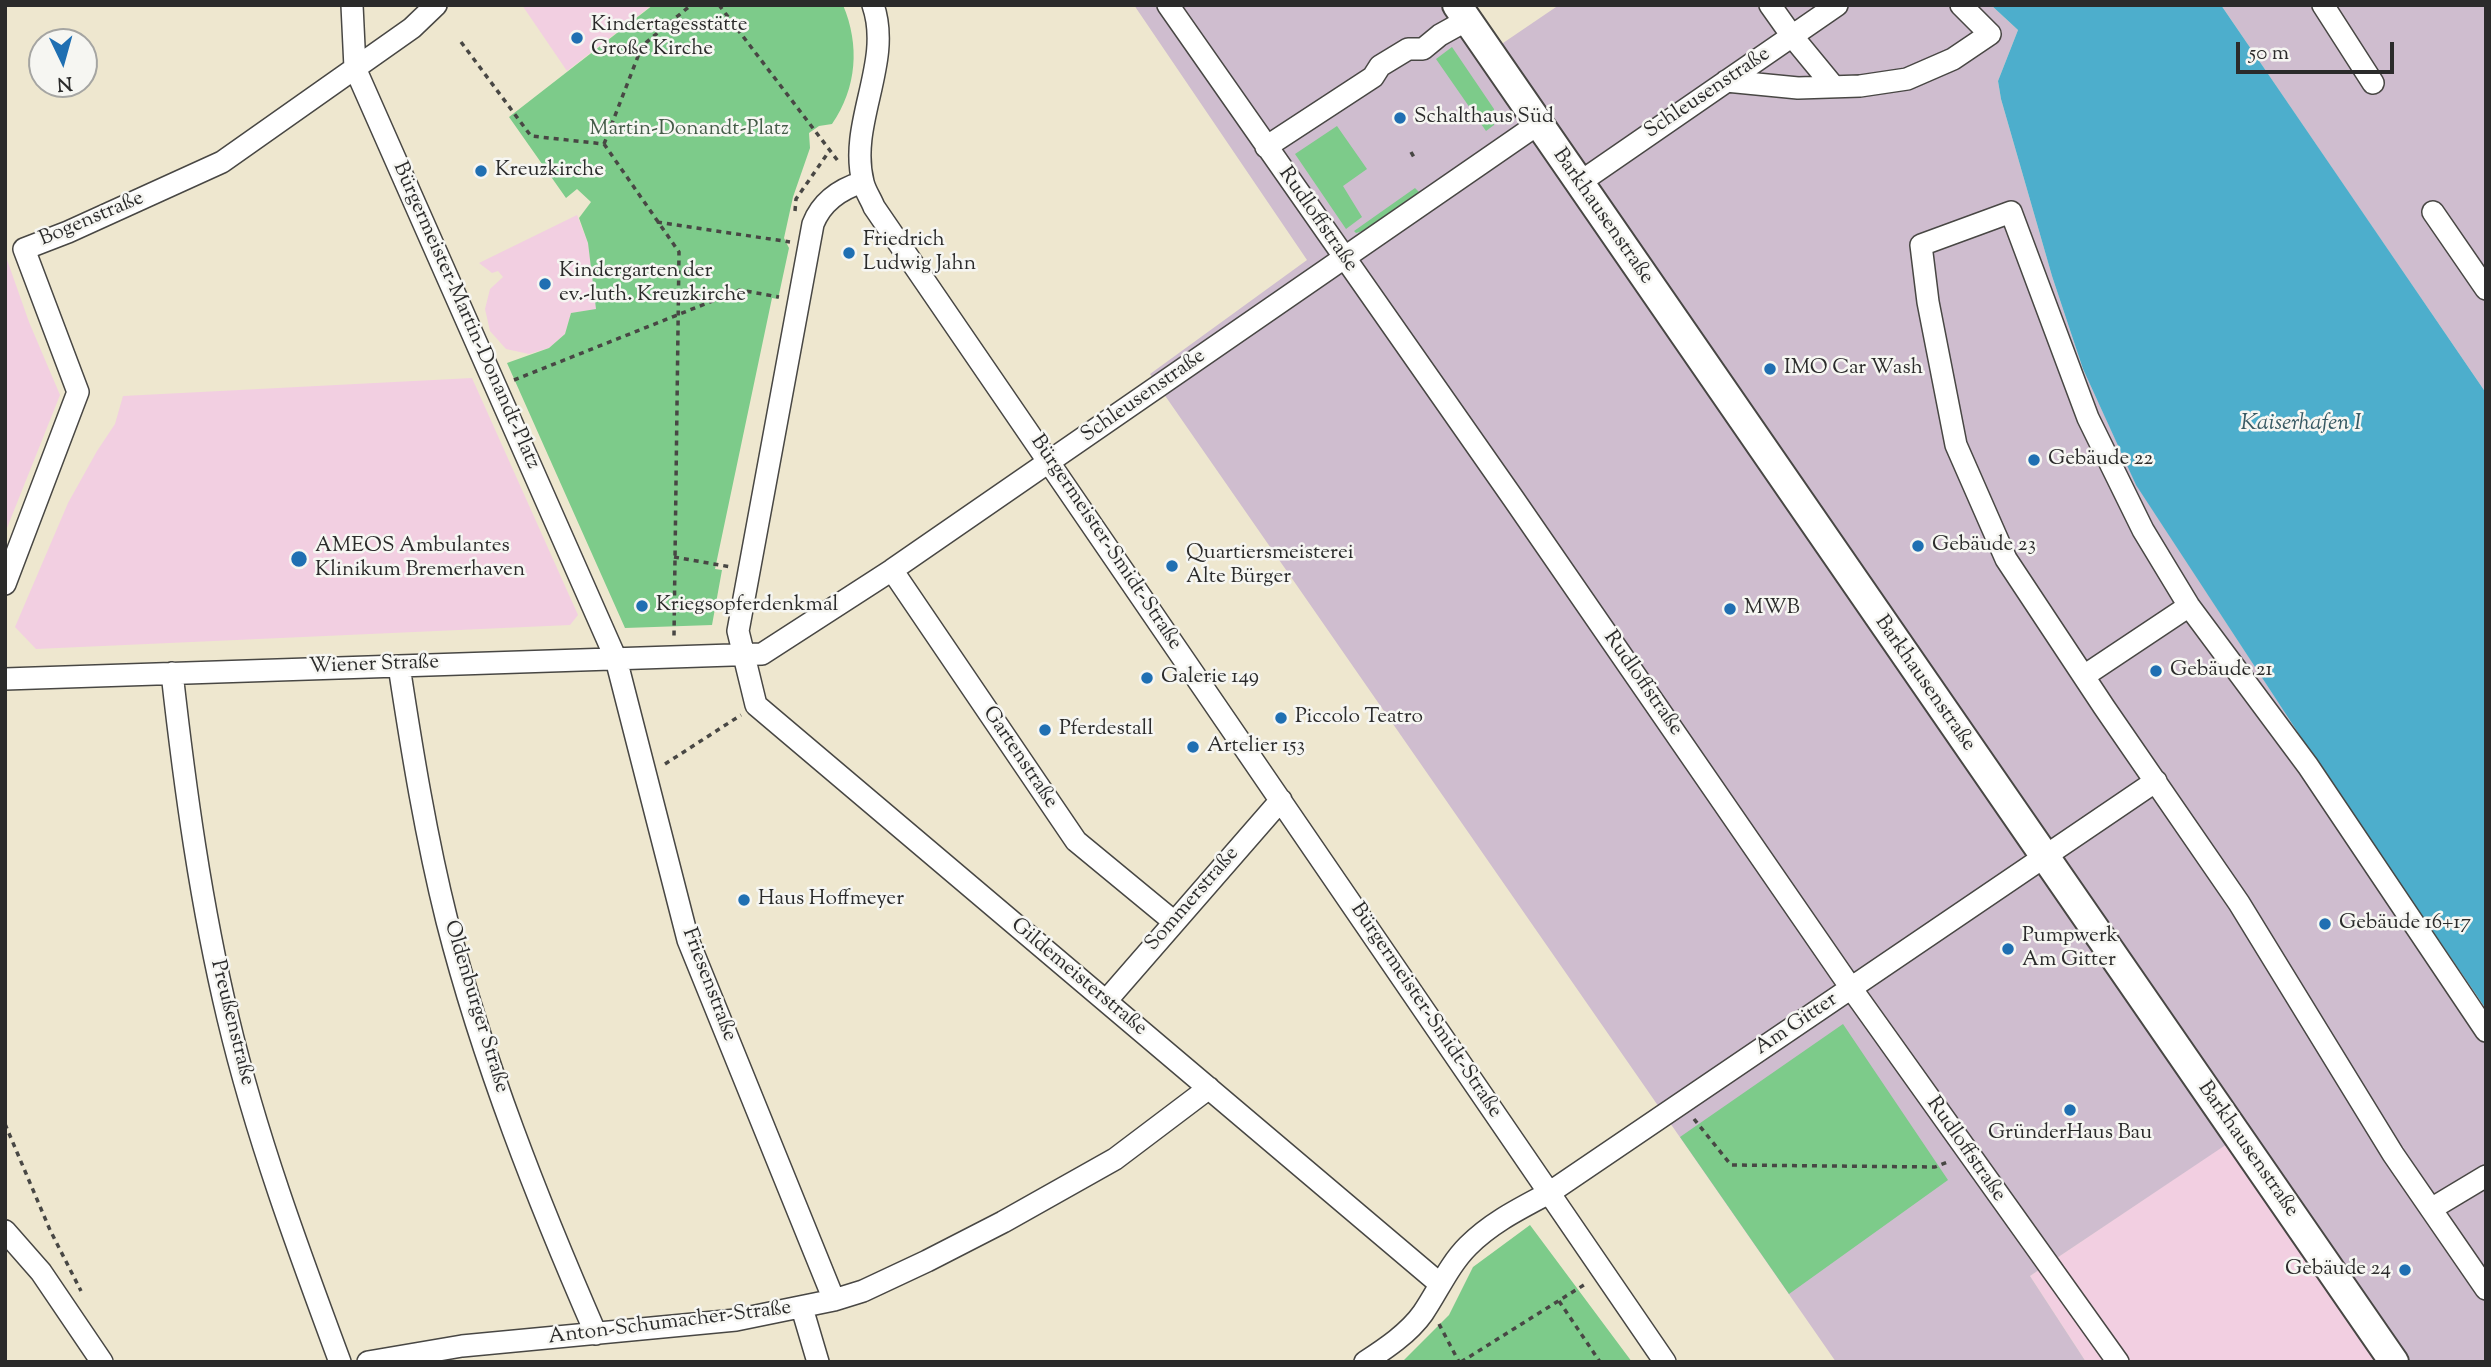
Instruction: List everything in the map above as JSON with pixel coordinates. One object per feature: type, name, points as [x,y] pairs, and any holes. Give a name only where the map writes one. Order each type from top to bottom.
[{"type":"main road","name":"Barkhausenstraße","points":[[1462,13],[2394,1362]]},
{"type":"street","points":[[352,5],[355,68]]},
{"type":"street","points":[[355,68],[412,27],[436,5]]},
{"type":"street","name":"Bürgermeister-Smidt-Straße","points":[[873,5],[878,31],[860,148],[863,183],[874,207],[1665,1362]]},
{"type":"street","name":"Rudloffstraße","points":[[1168,5],[1851,988],[2118,1362]]},
{"type":"street","points":[[1770,5],[1835,87]]},
{"type":"street","name":"Schleusenstraße","points":[[1578,183],[1837,5]]},
{"type":"street","points":[[1726,81],[1798,88],[1860,86],[1907,79],[1953,59],[1990,34],[1961,5]]},
{"type":"street","points":[[2323,5],[2373,83]]},
{"type":"street","points":[[1266,147],[1373,77],[1380,66],[1408,48],[1423,49],[1462,13]]},
{"type":"street","name":"Bürgermeister-Martin-Donandt-Platz","points":[[355,68],[616,659]]},
{"type":"street","name":"Bogenstraße","points":[[5,584],[78,392],[24,249],[68,232],[222,162],[355,68]]},
{"type":"street","name":"Schleusenstraße","points":[[743,655],[762,654],[892,570],[1538,124]]},
{"type":"street","points":[[756,705],[738,631],[813,224],[817,213],[831,198],[844,188],[863,183]]},
{"type":"street","points":[[2486,1031],[2308,766],[2189,606],[2143,530],[2088,418],[2011,212],[1921,244],[1928,302],[1956,445],[2006,559],[2239,903],[2393,1154],[2486,1289]]},
{"type":"street","points":[[2433,212],[2486,289]]},
{"type":"street","name":"Gartenstraße","points":[[892,570],[1076,841],[1173,921]]},
{"type":"street","points":[[2084,676],[2189,606]]},
{"type":"street","name":"Wiener Straße","points":[[5,679],[743,655]]},
{"type":"street","name":"Friesenstraße","points":[[616,659],[688,940],[834,1300]]},
{"type":"street","name":"Oldenburger Straße","points":[[399,666],[419,798],[447,922],[503,1099],[561,1253],[596,1334]]},
{"type":"street","name":"Preußenstraße","points":[[172,673],[186,801],[207,920],[229,1019],[246,1085],[288,1220],[340,1362]]},
{"type":"street","name":"Gildemeisterstraße","points":[[756,705],[1440,1284]]},
{"type":"street","name":"Am Gitter","points":[[1365,1362],[1387,1347],[1421,1315],[1466,1247],[1497,1221],[1549,1193],[2155,781]]},
{"type":"street","name":"Sommerstraße","points":[[1106,1001],[1281,800]]},
{"type":"street","name":"Anton-Schumacher-Straße","points":[[368,1362],[462,1346],[736,1320],[802,1308],[863,1291],[1025,1210],[1115,1159],[1209,1088]]},
{"type":"street","points":[[2431,1209],[2486,1176]]},
{"type":"street","points":[[5,1230],[41,1272],[102,1362]]},
{"type":"street","points":[[802,1308],[818,1362]]},
{"type":"path","points":[[604,144],[642,46],[691,5]]},
{"type":"path","points":[[719,5],[845,169],[863,183]]},
{"type":"path","points":[[461,42],[531,136],[604,144],[679,252],[674,657]]},
{"type":"path","points":[[1411,152],[1415,159]]},
{"type":"path","points":[[657,222],[792,242],[790,253]]},
{"type":"path","points":[[496,387],[740,290],[780,297],[782,286]]},
{"type":"path","points":[[674,558],[750,570]]},
{"type":"path","points":[[645,776],[756,705]]},
{"type":"path","points":[[1681,1104],[1731,1165],[1934,1167],[1969,1155]]},
{"type":"path","points":[[5,1124],[50,1230],[87,1302]]},
{"type":"path","points":[[1429,1304],[1460,1362],[1604,1272]]},
{"type":"path","points":[[1559,1301],[1600,1362]]},
{"type":"shaded area","name":"Kindertagesstätte Große Kirche","points":[[522,5],[652,5],[567,71]]},
{"type":"shaded area","points":[[1134,5],[1441,5],[1478,60],[1559,5],[1991,5],[2018,30],[1998,81],[2001,99],[2052,276],[2083,369],[2136,484],[2325,774],[2486,1009],[2486,1362],[2409,1362],[2248,1130],[2030,1276],[2086,1362],[1836,1362],[1150,374],[1307,260]]},
{"type":"shaded area","points":[[2221,5],[2486,5],[2486,393],[2345,187]]},
{"type":"shaded area","name":"Kindergarten der ev.-luth. Kreuzkirche","points":[[577,215],[588,243],[597,310],[571,313],[565,334],[549,348],[529,354],[506,349],[490,331],[485,309],[490,289],[503,277],[498,271],[492,273],[479,263]]},
{"type":"shaded area","points":[[5,254],[29,322],[60,395],[5,533]]},
{"type":"shaded area","name":"AMEOS Ambulantes Klinikum Bremerhaven","points":[[472,378],[578,615],[570,625],[36,649],[15,627],[68,503],[115,424],[123,396]]},
{"type":"shaded area","points":[[2248,1129],[2409,1362],[2086,1362],[2030,1276]]},
{"type":"green space","name":"Martin-Donandt-Platz","points":[[653,5],[843,5],[854,51],[847,96],[832,124],[819,126],[809,133],[810,148],[793,197],[784,238],[789,248],[778,299],[772,298],[715,569],[722,570],[712,625],[625,628],[507,363],[549,348],[565,334],[571,313],[596,309],[588,243],[579,218],[591,202],[577,189],[566,198],[509,117]]},
{"type":"green space","points":[[1452,47],[1494,109],[1494,125],[1486,131],[1436,59]]},
{"type":"green space","points":[[1337,126],[1367,169],[1343,186],[1362,217],[1346,229],[1295,154]]},
{"type":"green space","points":[[1415,188],[1419,192],[1363,231],[1354,231]]},
{"type":"green space","points":[[1843,1024],[1948,1180],[1789,1294],[1680,1137]]},
{"type":"green space","points":[[1530,1225],[1632,1362],[1402,1362],[1449,1315],[1473,1267]]},
{"type":"water","name":"Kaiserhafen I","points":[[1991,5],[2221,5],[2486,393],[2486,1009],[2325,774],[2136,485],[2083,369],[2052,276],[1998,81],[2018,30]]},
{"type":"place","name":"Kindertagesstätte Große Kirche","points":[[577,38]]},
{"type":"place","name":"Schalthaus Süd","points":[[1400,118]]},
{"type":"place","name":"Kreuzkirche","points":[[481,171]]},
{"type":"place","name":"Friedrich Ludwig Jahn","points":[[849,253]]},
{"type":"place","name":"Kindergarten der ev.-luth. Kreuzkirche","points":[[545,284]]},
{"type":"place","name":"IMO Car Wash","points":[[1770,369]]},
{"type":"place","name":"Gebäude 22","points":[[2034,460]]},
{"type":"place","name":"Gebäude 23","points":[[1918,546]]},
{"type":"place","name":"AMEOS Ambulantes Klinikum Bremerhaven","points":[[299,559]]},
{"type":"place","name":"Quartiersmeisterei Alte Bürger","points":[[1172,566]]},
{"type":"place","name":"Kriegsopferdenkmal","points":[[642,606]]},
{"type":"place","name":"MWB","points":[[1730,609]]},
{"type":"place","name":"Gebäude 21","points":[[2156,671]]},
{"type":"place","name":"Galerie 149","points":[[1147,678]]},
{"type":"place","name":"Piccolo Teatro","points":[[1281,718]]},
{"type":"place","name":"Pferdestall","points":[[1045,730]]},
{"type":"place","name":"Artelier 153","points":[[1193,747]]},
{"type":"place","name":"Haus Hoffmeyer","points":[[744,900]]},
{"type":"place","name":"Gebäude 16+17","points":[[2325,924]]},
{"type":"place","name":"Pumpwerk Am Gitter","points":[[2008,949]]},
{"type":"place","name":"GründerHaus Bau","points":[[2070,1110]]},
{"type":"place","name":"Gebäude 24","points":[[2405,1270]]}]
